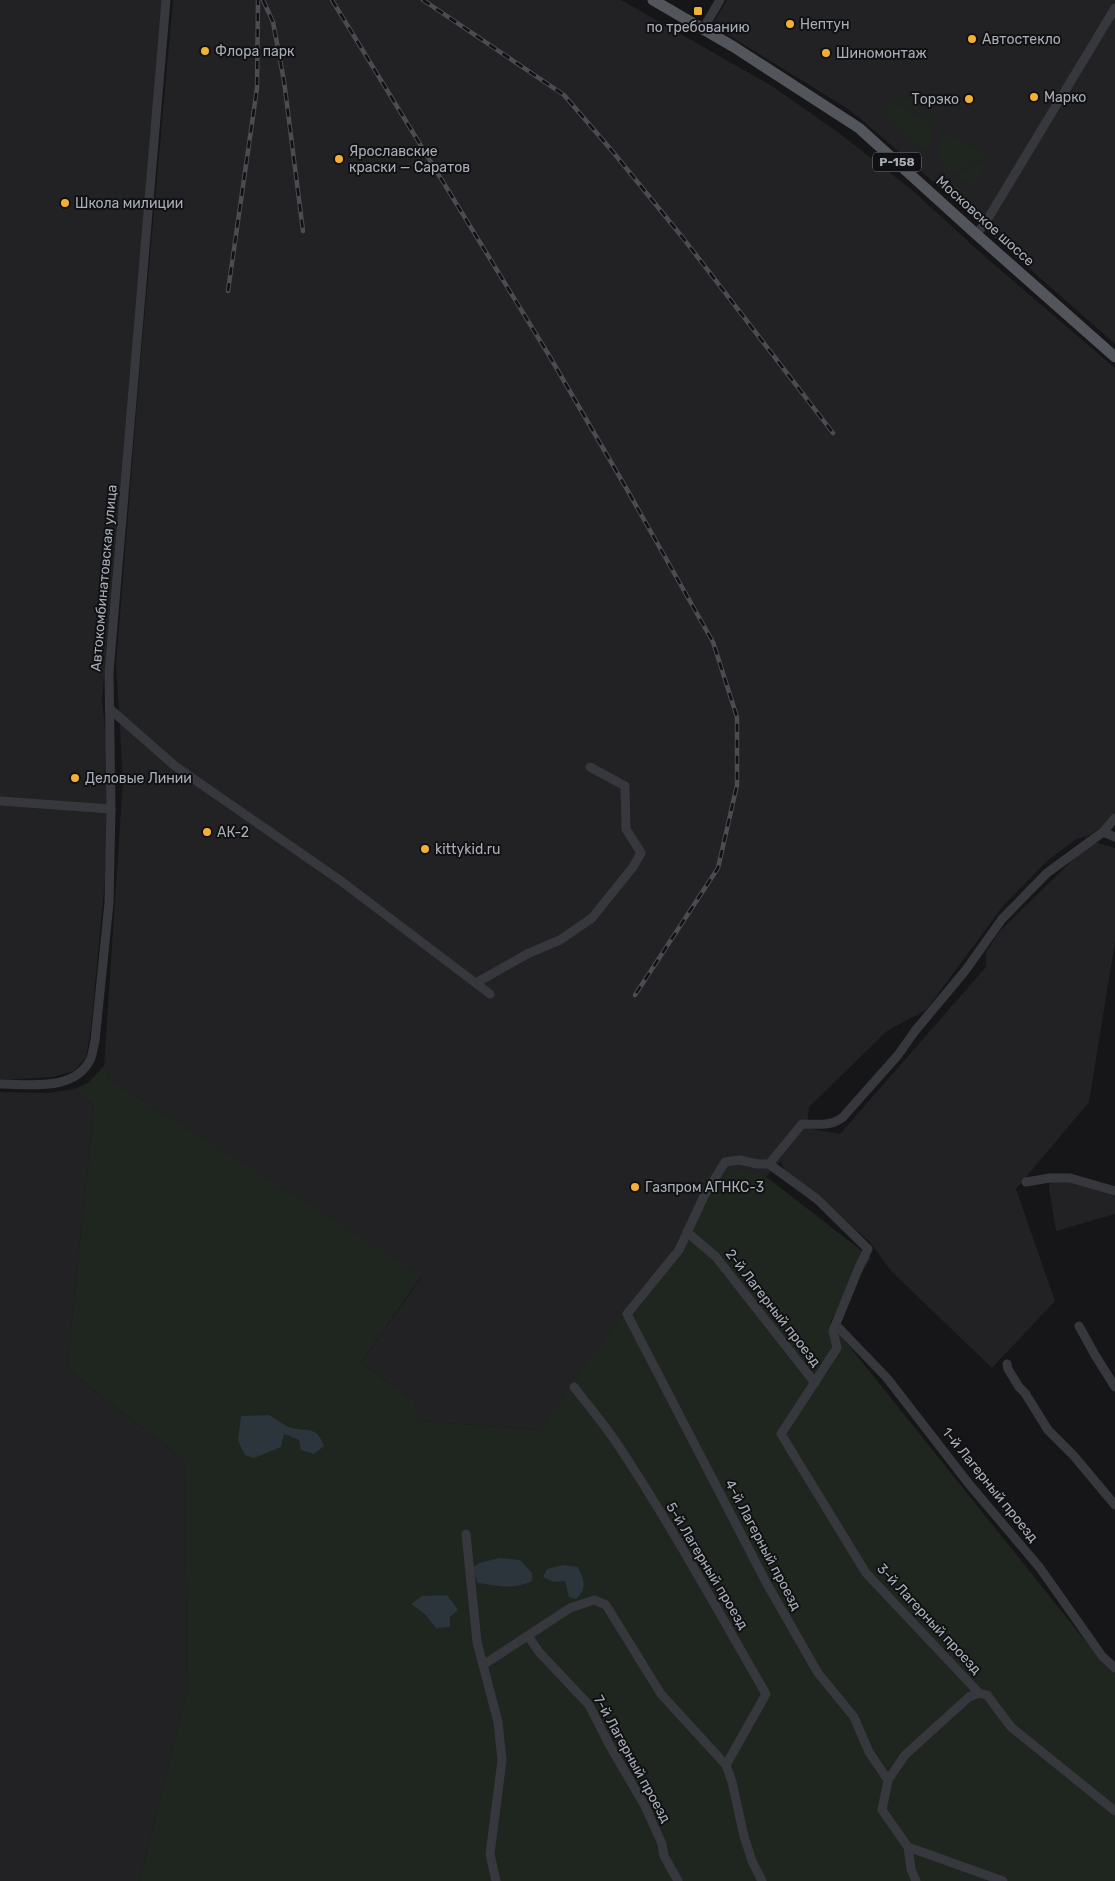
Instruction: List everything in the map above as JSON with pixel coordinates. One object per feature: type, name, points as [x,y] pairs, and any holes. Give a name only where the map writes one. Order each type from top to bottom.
[{"type":"main road","name":"Московское шоссе","points":[[653,0],[734,46],[859,128],[1115,357]]},
{"type":"street","name":"Автокомбинатовская улица","points":[[0,1084],[62,1082],[81,1072],[90,1060],[95,1041],[109,903],[112,809],[109,672],[166,0]]},
{"type":"street","points":[[703,30],[720,0]]},
{"type":"street","points":[[976,234],[994,209],[1115,8]]},
{"type":"street","points":[[110,709],[175,766],[341,881],[490,994]]},
{"type":"street","points":[[476,983],[527,954],[560,940],[592,918],[633,867],[641,853],[626,829],[625,786],[590,767]]},
{"type":"street","points":[[0,801],[112,809]]},
{"type":"street","points":[[769,1164],[802,1124],[828,1124],[837,1122],[843,1117],[898,1055],[915,1031],[965,971],[1002,918],[1047,873],[1102,832],[1115,818]]},
{"type":"street","points":[[1102,832],[1115,836]]},
{"type":"street","points":[[687,1232],[704,1196],[725,1162],[740,1160],[757,1164],[769,1164],[817,1199],[868,1249],[836,1325]]},
{"type":"street","points":[[1026,1182],[1050,1178],[1070,1178],[1115,1192]]},
{"type":"street","name":"4-й Лагерный проезд","points":[[687,1232],[679,1250],[627,1314],[767,1584],[818,1673],[854,1717],[869,1752],[888,1780]]},
{"type":"street","name":"2-й Лагерный проезд","points":[[687,1232],[697,1243],[710,1250],[723,1265],[815,1382]]},
{"type":"street","name":"3-й Лагерный проезд","points":[[836,1325],[833,1332],[837,1348],[781,1434],[866,1573],[983,1694]]},
{"type":"street","name":"1-й Лагерный проезд","points":[[836,1325],[887,1378],[969,1484],[1040,1568],[1102,1656],[1115,1668]]},
{"type":"street","points":[[1079,1326],[1115,1387]]},
{"type":"street","points":[[1007,1364],[1008,1369],[1048,1430],[1074,1456],[1115,1506]]},
{"type":"street","name":"5-й Лагерный проезд","points":[[574,1387],[615,1441],[692,1562],[766,1694],[726,1765]]},
{"type":"street","points":[[466,1534],[477,1642],[498,1722],[502,1760],[490,1854],[496,1881]]},
{"type":"street","points":[[483,1665],[570,1608],[594,1600],[606,1605],[661,1694],[726,1765],[752,1861],[762,1881]]},
{"type":"street","name":"7-й Лагерный проезд","points":[[528,1636],[539,1652],[589,1705],[610,1746],[645,1806],[662,1844],[664,1856],[678,1881]]},
{"type":"street","points":[[983,1694],[1011,1727],[1115,1811]]},
{"type":"street","name":"3-й Лагерный проезд","points":[[888,1780],[905,1755],[969,1697],[983,1694]]},
{"type":"street","points":[[888,1780],[882,1810],[908,1847],[911,1868],[916,1881]]},
{"type":"street","points":[[908,1847],[1003,1881]]},
{"type":"shaded area","points":[[0,0],[162,0],[102,700],[111,783],[105,880],[91,1028],[86,1057],[74,1071],[53,1077],[0,1080]]},
{"type":"shaded area","points":[[173,0],[621,0],[772,86],[839,133],[912,190],[982,254],[1115,368],[1115,812],[1101,827],[1088,836],[1076,839],[1046,862],[1003,906],[926,1010],[887,1031],[809,1107],[807,1128],[840,1134],[986,967],[986,952],[1000,931],[1090,843],[1098,843],[1115,848],[1115,942],[1089,1102],[1016,1189],[1055,1301],[992,1368],[891,1271],[869,1241],[784,1170],[781,1161],[763,1180],[673,1255],[539,1430],[419,1421],[415,1401],[361,1363],[422,1276],[110,1080],[104,1066],[123,780],[116,664]]},
{"type":"shaded area","points":[[727,0],[1115,0],[1115,344],[862,120],[848,109],[717,28],[714,22]]},
{"type":"shaded area","points":[[903,98],[932,114],[935,118],[934,121],[893,99]]},
{"type":"shaded area","points":[[892,102],[933,125],[930,146],[927,150],[923,149],[884,115],[885,108]]},
{"type":"shaded area","points":[[943,131],[987,156],[953,173],[942,164],[938,156]]},
{"type":"shaded area","points":[[990,158],[973,187],[956,176]]},
{"type":"shaded area","points":[[957,187],[970,197],[964,205],[952,194]]},
{"type":"shaded area","points":[[104,1066],[110,1080],[422,1275],[361,1363],[415,1401],[419,1421],[539,1430],[572,1385],[575,1378],[674,1251],[713,1164],[764,1175],[871,1258],[830,1322],[1103,1663],[1115,1672],[1115,1881],[140,1881],[187,1688],[185,1461],[67,1369],[94,1106],[74,1089],[88,1083]]},
{"type":"shaded area","points":[[74,1089],[94,1106],[67,1369],[185,1461],[187,1688],[140,1881],[0,1881],[0,1092],[48,1093]]},
{"type":"shaded area","points":[[1050,1180],[1070,1180],[1115,1196],[1115,1214],[1056,1231],[1049,1188]]},
{"type":"shaded area","points":[[269,1415],[289,1427],[314,1432],[321,1439],[324,1446],[314,1454],[301,1450],[299,1440],[284,1434],[281,1447],[254,1458],[245,1455],[238,1441],[241,1416]]},
{"type":"shaded area","points":[[499,1558],[520,1560],[532,1573],[532,1581],[518,1586],[478,1583],[472,1568],[479,1563]]},
{"type":"shaded area","points":[[563,1565],[578,1567],[582,1576],[584,1584],[580,1595],[576,1599],[569,1597],[565,1581],[554,1582],[543,1577],[547,1569]]},
{"type":"shaded area","points":[[447,1595],[458,1610],[450,1617],[450,1627],[436,1628],[425,1614],[411,1604],[422,1596]]},
{"type":"railway","points":[[228,291],[257,88],[258,0]]},
{"type":"railway","points":[[263,0],[273,22],[284,81],[303,231]]},
{"type":"railway","points":[[332,0],[550,357],[625,486],[713,642],[737,717],[737,785],[718,868],[635,995]]},
{"type":"railway","points":[[423,0],[564,95],[683,238],[833,433]]},
{"type":"place","name":"по требованию","points":[[698,11]]},
{"type":"place","name":"Нептун","points":[[790,24]]},
{"type":"place","name":"Автостекло","points":[[972,39]]},
{"type":"place","name":"Флора парк","points":[[205,51]]},
{"type":"place","name":"Шиномонтаж","points":[[826,53]]},
{"type":"place","name":"Марко","points":[[1034,97]]},
{"type":"place","name":"Торэко","points":[[969,99]]},
{"type":"place","name":"Ярославские краски — Саратов","points":[[339,159]]},
{"type":"place","name":"Школа милиции","points":[[65,203]]},
{"type":"place","name":"Деловые Линии","points":[[75,778]]},
{"type":"place","name":"АК-2","points":[[207,832]]},
{"type":"place","name":"kittykid.ru","points":[[425,849]]},
{"type":"place","name":"Газпром АГНКС-3","points":[[635,1187]]}]
